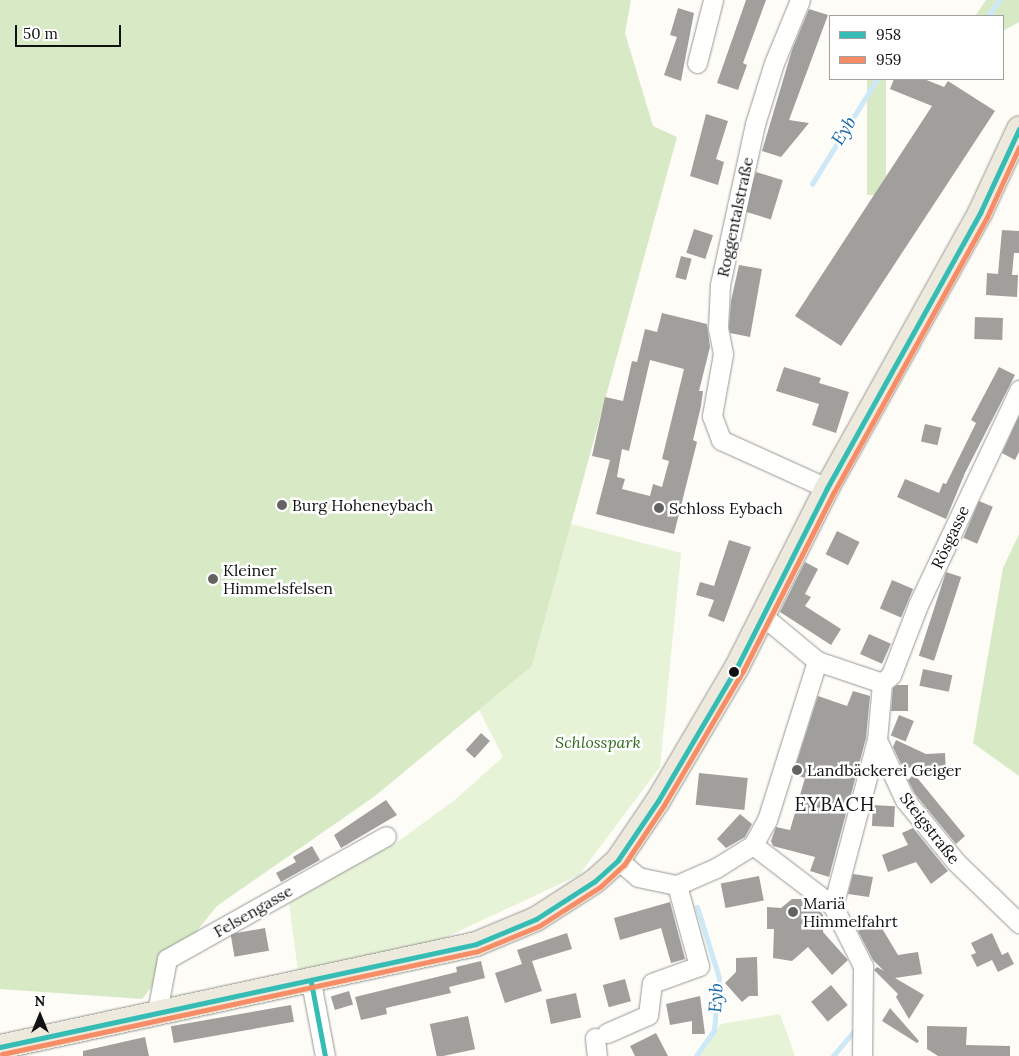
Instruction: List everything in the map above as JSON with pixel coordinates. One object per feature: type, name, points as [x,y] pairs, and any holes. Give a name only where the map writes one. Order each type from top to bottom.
[{"type":"main road","points":[[0,1047],[157,1012],[311,982],[476,944],[505,933],[570,900],[618,860],[699,734],[763,616],[827,488],[980,213],[1019,129]]},
{"type":"street","points":[[698,63],[713,0]]},
{"type":"street","name":"Roggentalstraße","points":[[800,0],[774,63],[754,124],[720,285],[718,328],[723,354],[712,416],[721,440],[827,488]]},
{"type":"street","name":"Rösgasse","points":[[882,683],[891,675],[918,605],[1019,390]]},
{"type":"street","points":[[763,616],[817,661],[882,683],[877,740],[833,906]]},
{"type":"street","points":[[618,860],[638,877],[677,885],[716,868],[753,845],[767,820],[817,661]]},
{"type":"street","name":"Steigstraße","points":[[877,740],[905,800],[956,862],[1019,923]]},
{"type":"street","name":"Felsengasse","points":[[157,1012],[167,960],[386,836]]},
{"type":"street","points":[[753,845],[833,906],[863,966],[862,1056]]},
{"type":"street","points":[[600,1042],[648,1015],[652,983],[698,966],[677,885]]},
{"type":"street","points":[[311,982],[325,1056]]},
{"type":"green space","points":[[0,0],[631,0],[625,33],[653,126],[677,137],[532,666],[375,796],[217,906],[142,999],[0,989]]},
{"type":"green space","points":[[986,0],[1019,0],[1019,22],[1004,30],[1004,15],[976,15]]},
{"type":"green space","points":[[867,80],[886,80],[886,195],[867,195]]},
{"type":"green space","name":"Schlosspark","points":[[571,524],[681,553],[660,767],[579,875],[438,941],[298,971],[289,903],[328,878],[396,843],[456,799],[503,757],[479,710],[532,666]]},
{"type":"green space","points":[[1019,534],[1019,776],[973,743],[1003,568]]},
{"type":"green space","points":[[780,1014],[795,1056],[697,1056],[721,1024]]},
{"type":"building","points":[[746,0],[766,0],[743,63],[747,65],[738,90],[717,83]]},
{"type":"building","points":[[678,8],[694,13],[681,81],[664,75],[677,37],[670,35]]},
{"type":"building","points":[[809,9],[828,15],[789,120],[809,123],[781,157],[762,151],[792,50]]},
{"type":"building","points":[[894,80],[926,80],[944,87],[948,81],[995,111],[841,346],[795,316],[932,106],[890,89]]},
{"type":"building","points":[[706,114],[728,121],[716,159],[724,162],[718,185],[690,176]]},
{"type":"building","points":[[756,172],[783,180],[771,219],[744,211]]},
{"type":"building","points":[[694,229],[713,235],[705,259],[686,253]]},
{"type":"building","points":[[1002,230],[1019,231],[1019,253],[1014,253],[1012,275],[1018,275],[1017,297],[986,295],[987,273],[998,274]]},
{"type":"building","points":[[681,256],[692,259],[686,280],[675,277]]},
{"type":"building","points":[[739,265],[762,269],[750,337],[730,333],[729,327],[731,301]]},
{"type":"building","points":[[662,313],[707,324],[710,347],[699,391],[703,391],[693,440],[697,442],[674,534],[596,514],[610,460],[592,456],[605,397],[623,401],[632,361],[637,362],[645,329],[657,332]],"holes":[[[650,360],[684,369],[662,459],[669,461],[662,487],[653,484],[650,496],[622,489],[625,479],[617,477],[622,449],[629,451]]]},
{"type":"building","points":[[975,317],[1003,318],[1002,340],[974,339]]},
{"type":"building","points":[[784,367],[821,378],[819,383],[849,392],[836,433],[812,425],[819,404],[776,391]]},
{"type":"building","points":[[999,367],[1015,375],[965,473],[946,519],[897,497],[905,479],[939,493],[943,483],[946,484],[976,423],[971,420]]},
{"type":"building","points":[[1019,416],[1019,452],[1015,460],[1002,453]]},
{"type":"building","points":[[925,424],[942,428],[938,445],[921,442]]},
{"type":"building","points":[[979,501],[993,507],[977,544],[963,538]]},
{"type":"building","points":[[837,531],[859,542],[848,565],[826,554]]},
{"type":"building","points":[[729,540],[751,547],[724,622],[708,616],[714,600],[696,595],[700,582],[714,586]]},
{"type":"building","points":[[805,562],[818,569],[805,594],[811,597],[805,606],[841,629],[831,645],[780,612]]},
{"type":"building","points":[[946,572],[961,577],[934,661],[919,656]]},
{"type":"building","points":[[892,580],[913,589],[901,618],[880,609]]},
{"type":"building","points":[[869,634],[891,644],[882,664],[860,654]]},
{"type":"building","points":[[923,669],[952,675],[949,692],[919,686]]},
{"type":"building","points":[[897,685],[908,685],[908,711],[891,711],[893,688]]},
{"type":"building","points":[[853,691],[870,696],[866,738],[829,877],[810,871],[815,857],[773,846],[771,841],[776,827],[790,830],[805,778],[793,774],[818,696],[847,706]]},
{"type":"building","points":[[899,715],[914,721],[906,741],[891,735]]},
{"type":"building","points":[[481,733],[490,741],[475,758],[466,750]]},
{"type":"building","points":[[896,740],[926,754],[945,753],[946,771],[917,771],[901,764],[893,747]]},
{"type":"building","points":[[699,773],[748,778],[744,810],[696,805]]},
{"type":"building","points":[[914,774],[965,836],[956,844],[915,794],[908,780]]},
{"type":"building","points":[[386,800],[397,815],[341,848],[334,835]]},
{"type":"building","points":[[873,805],[895,806],[894,827],[872,826]]},
{"type":"building","points":[[740,814],[752,824],[745,837],[726,848],[717,839]]},
{"type":"building","points":[[913,828],[948,871],[931,884],[916,862],[888,872],[882,855],[908,845],[902,833]]},
{"type":"building","points":[[312,846],[320,860],[281,882],[276,873],[296,862],[293,857]]},
{"type":"building","points":[[853,874],[873,877],[869,897],[848,894]]},
{"type":"building","points":[[759,876],[764,901],[725,908],[721,883]]},
{"type":"building","points":[[792,899],[806,899],[816,907],[823,915],[823,932],[848,960],[832,975],[808,947],[792,961],[773,958],[774,929],[767,929],[767,907],[781,908]]},
{"type":"building","points":[[670,902],[685,959],[671,963],[661,928],[620,940],[614,918]]},
{"type":"building","points":[[877,920],[898,955],[918,952],[922,974],[895,978],[924,995],[909,1019],[896,997],[898,994],[874,970],[877,967],[884,971],[873,960],[858,931]]},
{"type":"building","points":[[265,928],[269,951],[235,957],[231,934]]},
{"type":"building","points":[[567,933],[572,949],[532,961],[542,991],[505,1003],[495,973],[522,964],[517,950]]},
{"type":"building","points":[[992,933],[1002,955],[1008,952],[1014,964],[998,972],[992,960],[977,967],[971,955],[976,953],[971,943]]},
{"type":"building","points":[[757,957],[758,996],[749,996],[742,1002],[725,983],[736,972],[736,958]]},
{"type":"building","points":[[481,961],[485,978],[449,987],[451,993],[386,1008],[387,1014],[361,1020],[355,997],[457,972],[456,967]]},
{"type":"building","points":[[625,979],[631,1001],[609,1007],[603,985]]},
{"type":"building","points":[[831,985],[848,1005],[828,1022],[811,1002]]},
{"type":"building","points":[[349,991],[353,1004],[335,1010],[331,997]]},
{"type":"building","points":[[576,993],[581,1017],[551,1024],[546,999]]},
{"type":"building","points":[[700,996],[705,1034],[692,1034],[692,1021],[670,1025],[666,1004]]},
{"type":"building","points":[[291,1005],[294,1022],[174,1043],[171,1026]]},
{"type":"building","points":[[890,1008],[919,1041],[917,1043],[882,1021]]},
{"type":"building","points":[[468,1016],[475,1049],[437,1056],[430,1024]]},
{"type":"building","points":[[927,1026],[967,1027],[966,1045],[1010,1046],[1010,1056],[938,1056],[927,1049]]},
{"type":"building","points":[[656,1033],[668,1056],[635,1056],[630,1046]]},
{"type":"building","points":[[145,1037],[149,1056],[83,1056],[83,1051]]},
{"type":"waterway","name":"Eyb","points":[[989,15],[999,0]]},
{"type":"waterway","name":"Eyb","points":[[812,184],[876,80]]},
{"type":"waterway","name":"Eyb","points":[[696,1056],[714,1030],[719,978],[697,907]]},
{"type":"waterway","points":[[833,1056],[855,1030]]},
{"type":"transit line","name":"958","points":[[0,1047],[476,944],[536,919],[595,881],[618,860],[658,801],[737,667],[827,488],[980,213],[1019,129]]},
{"type":"transit line","name":"959","points":[[2,1054],[478,951],[539,926],[600,887],[624,865],[664,805],[743,671],[834,492],[987,217],[1019,147]]},
{"type":"transit line","name":"958","points":[[311,982],[325,1056]]},
{"type":"place","name":"Burg Hoheneybach","points":[[282,505]]},
{"type":"place","name":"Schloss Eybach","points":[[659,508]]},
{"type":"place","name":"Kleiner Himmelsfelsen","points":[[213,579]]},
{"type":"place","name":"Landbäckerei Geiger","points":[[797,770]]},
{"type":"place","name":"Mariä Himmelfahrt","points":[[793,912]]},
{"type":"district","name":"EYBACH","points":[[835,805]]}]
